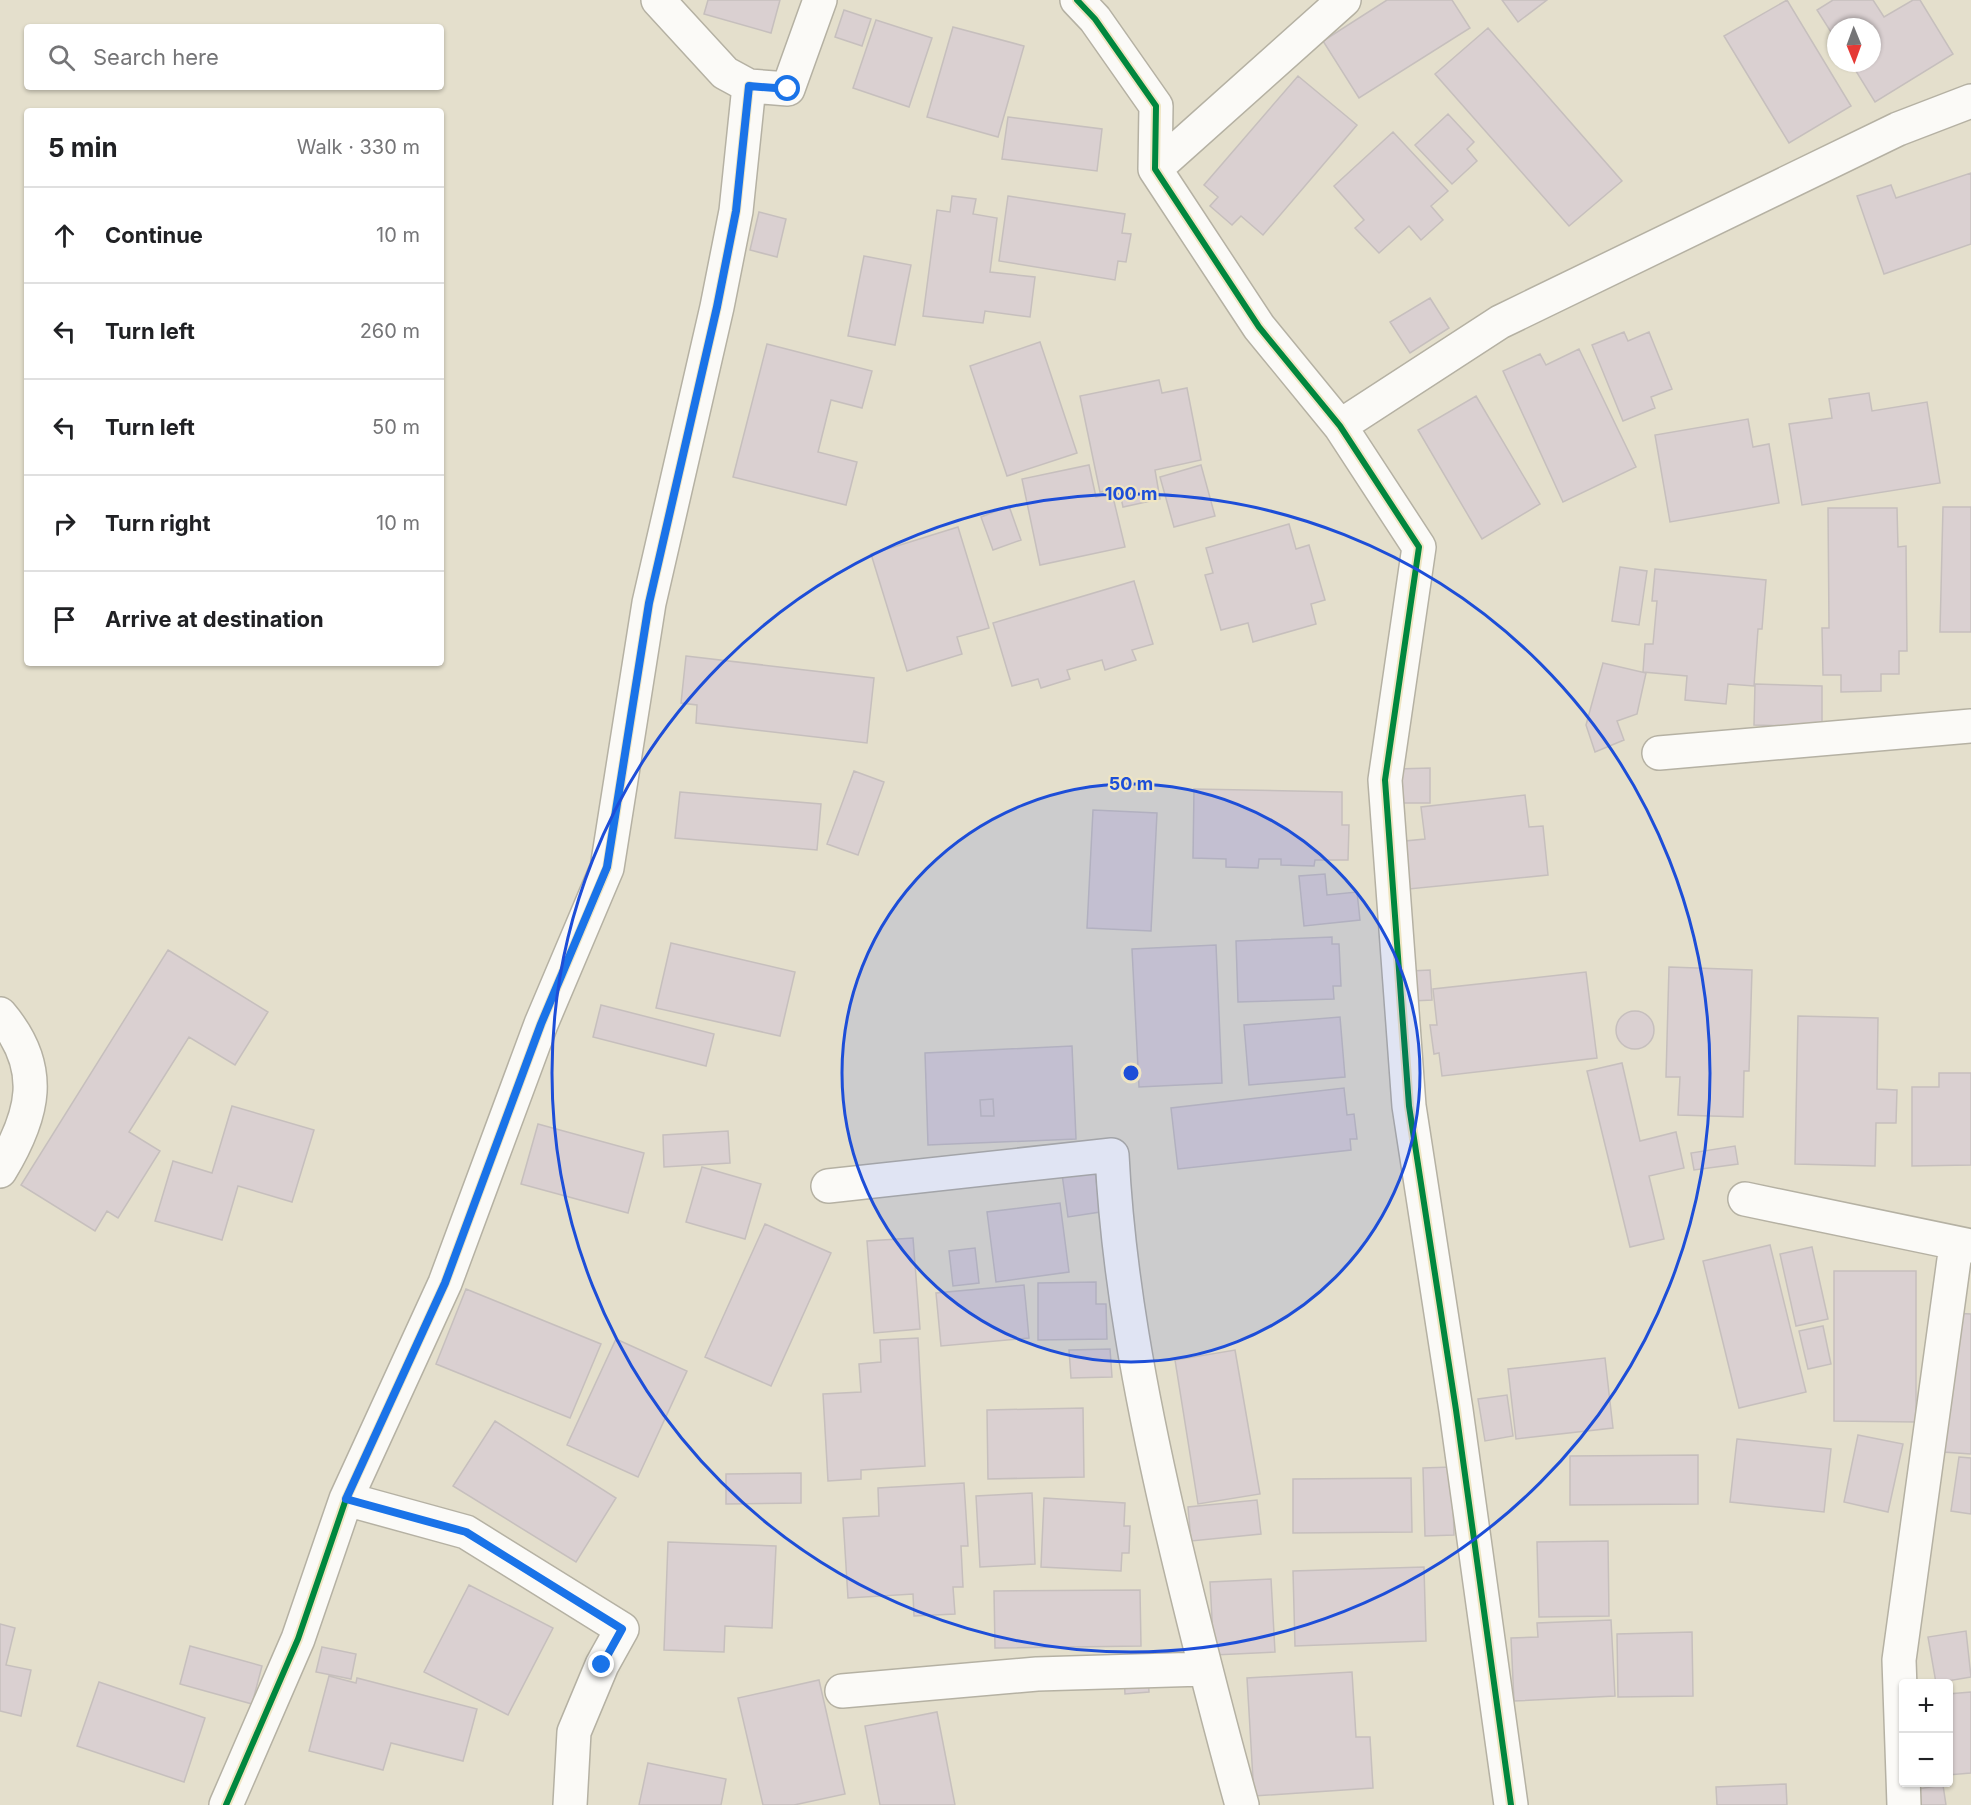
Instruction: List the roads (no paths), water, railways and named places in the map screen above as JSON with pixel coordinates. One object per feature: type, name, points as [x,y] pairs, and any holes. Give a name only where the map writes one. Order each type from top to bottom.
[{"type":"street","points":[[658,0],[725,74],[749,86],[788,89],[820,0]]},
{"type":"street","points":[[1155,169],[1344,0]]},
{"type":"street","points":[[1093,6],[1156,106],[1155,169],[1259,327],[1340,426],[1419,547],[1385,780],[1408,1106],[1457,1422],[1511,1805]]},
{"type":"street","points":[[226,1805],[298,1639],[346,1499],[445,1283],[541,1024],[607,867],[649,603],[717,307],[736,211],[749,86]]},
{"type":"street","points":[[1340,426],[1500,322],[1898,129],[1971,101]]},
{"type":"street","points":[[1659,753],[1971,726]]},
{"type":"street","points":[[0,1014],[17,1034],[30,1070],[28,1109],[19,1140],[0,1171]]},
{"type":"street","points":[[828,1186],[1112,1155],[1115,1221],[1145,1410],[1204,1669],[1242,1805]]},
{"type":"street","points":[[1745,1199],[1963,1246],[1899,1660],[1904,1805]]},
{"type":"street","points":[[346,1499],[466,1532],[622,1629],[602,1665],[574,1732],[570,1805]]},
{"type":"street","points":[[842,1691],[1037,1674],[1204,1669]]}]
